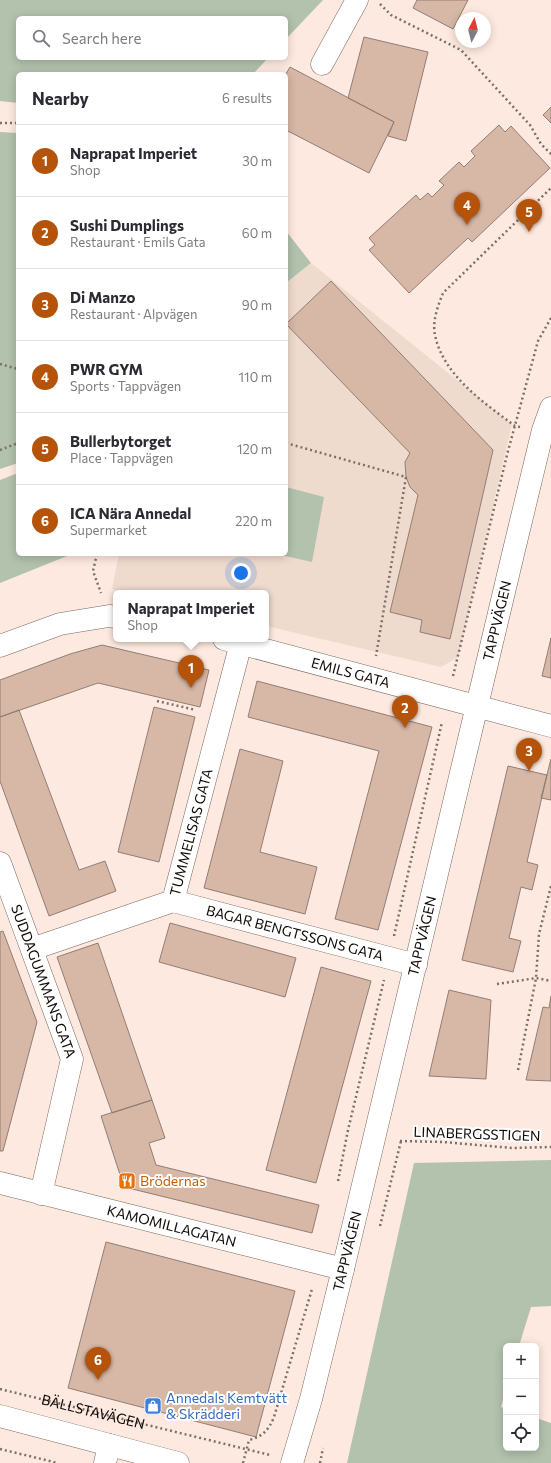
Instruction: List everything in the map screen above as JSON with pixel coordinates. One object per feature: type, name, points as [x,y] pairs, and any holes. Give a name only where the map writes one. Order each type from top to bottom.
[{"type":"street","points":[[322,64],[357,0]]},
{"type":"street","name":"TAPPVÄGEN","points":[[292,1461],[311,1399],[343,1269],[543,433],[551,408]]},
{"type":"street","points":[[0,646],[60,624],[113,616]]},
{"type":"street","name":"TUMMELISAS GATA","points":[[32,950],[173,901],[233,642]]},
{"type":"street","name":"EMILS GATA","points":[[237,642],[551,726]]},
{"type":"street","name":"SUDDAGUMMANS GATA","points":[[0,863],[8,909],[32,950],[72,1060],[41,1194]]},
{"type":"street","name":"BAGAR BENGTSSONS GATA","points":[[173,901],[416,965]]},
{"type":"street","name":"KAMOMILLAGATAN","points":[[0,1183],[343,1269]]},
{"type":"street","name":"BÄLLSTAVÄGEN","points":[[0,1416],[107,1454],[178,1463]]},
{"type":"path","points":[[375,0],[391,15],[461,50],[530,124],[541,144],[551,154]]},
{"type":"path","points":[[0,123],[16,123]]},
{"type":"path","points":[[543,433],[515,426],[480,400],[453,371],[440,352],[435,333],[436,310],[443,293],[551,188]]},
{"type":"path","points":[[336,1188],[348,1130],[448,698],[515,426],[538,342],[551,318]]},
{"type":"path","points":[[0,364],[16,368]]},
{"type":"path","points":[[0,450],[16,444]]},
{"type":"path","points":[[288,444],[406,477],[377,652]]},
{"type":"path","points":[[97,556],[93,571],[113,616]]},
{"type":"path","points":[[157,701],[196,710]]},
{"type":"path","points":[[518,1070],[536,978],[539,934],[551,886]]},
{"type":"path","points":[[497,984],[536,978],[551,981]]},
{"type":"path","name":"LINABERGSSTIGEN","points":[[401,1141],[443,1142],[512,1148],[551,1147]]},
{"type":"path","points":[[243,1463],[249,1440],[265,1433],[274,1417],[319,1264]]},
{"type":"path","name":"BÄLLSTAVÄGEN","points":[[0,1388],[292,1461]]},
{"type":"path","points":[[0,1449],[58,1463]]},
{"type":"path","points":[[320,1463],[322,1455]]},
{"type":"shaded area","points":[[311,263],[512,424],[458,657],[441,667],[269,627],[269,590],[112,589],[119,556],[288,556],[288,281]]},
{"type":"green space","points":[[0,0],[323,0],[288,37],[288,16],[16,16],[16,60],[266,60],[255,72],[16,72],[16,103],[0,101]]},
{"type":"green space","points":[[0,132],[16,133],[16,464],[0,469]]},
{"type":"green space","points":[[288,234],[311,263],[288,281]]},
{"type":"green space","points":[[16,474],[16,556],[67,556],[0,583],[0,480]]},
{"type":"green space","points":[[288,488],[324,497],[312,562],[285,556],[288,556]]},
{"type":"green space","points":[[551,1160],[551,1306],[531,1307],[520,1343],[503,1343],[503,1400],[501,1407],[503,1408],[503,1451],[539,1451],[539,1419],[551,1423],[551,1463],[347,1463],[414,1163]]},
{"type":"building","points":[[417,0],[468,0],[462,12],[455,12],[455,25],[453,29],[413,8]]},
{"type":"building","points":[[364,37],[428,52],[406,141],[388,136],[394,122],[348,98]]},
{"type":"building","points":[[290,67],[394,122],[369,173],[288,131],[287,72]]},
{"type":"building","points":[[551,107],[551,123],[543,115]]},
{"type":"building","points":[[499,125],[505,132],[511,126],[550,168],[472,242],[468,238],[409,293],[369,250],[375,245],[369,238],[416,195],[420,200],[428,193],[432,197],[444,185],[439,181],[459,162],[464,167],[475,156],[471,151]]},
{"type":"building","points":[[331,281],[493,450],[450,639],[420,632],[422,620],[390,612],[418,495],[410,487],[406,477],[405,462],[410,453],[288,326],[288,322]]},
{"type":"building","points":[[551,638],[551,678],[542,676]]},
{"type":"building","points":[[102,645],[209,670],[200,707],[98,683],[0,717],[0,680],[70,654]]},
{"type":"building","points":[[257,681],[432,727],[378,930],[335,919],[379,751],[248,717]]},
{"type":"building","points":[[154,707],[195,717],[159,862],[118,852]]},
{"type":"building","points":[[19,710],[79,870],[105,861],[116,891],[49,916],[0,781],[0,717]]},
{"type":"building","points":[[240,749],[283,761],[260,852],[317,867],[305,914],[204,888]]},
{"type":"building","points":[[551,759],[551,800],[541,798]]},
{"type":"building","points":[[508,766],[547,775],[527,862],[538,865],[532,890],[521,887],[509,938],[521,941],[513,972],[462,960]]},
{"type":"building","points":[[170,923],[296,958],[285,997],[159,962]]},
{"type":"building","points":[[3,931],[37,1022],[3,1151],[0,1151],[0,932]]},
{"type":"building","points":[[98,943],[152,1100],[112,1113],[57,957]]},
{"type":"building","points":[[321,967],[371,981],[316,1183],[266,1170]]},
{"type":"building","points":[[449,990],[491,1000],[486,1079],[429,1076]]},
{"type":"building","points":[[551,996],[551,1081],[526,1080],[543,1007],[549,1008]]},
{"type":"building","points":[[152,1100],[165,1138],[149,1143],[156,1165],[319,1205],[312,1233],[124,1187],[101,1116]]},
{"type":"building","points":[[106,1242],[295,1291],[256,1437],[68,1388]]},
{"type":"place","name":"PWR GYM","points":[[467,225]]},
{"type":"place","name":"Bullerbytorget","points":[[529,232]]},
{"type":"place","name":"Naprapat Imperiet","points":[[191,688]]},
{"type":"place","name":"Sushi Dumplings","points":[[405,728]]},
{"type":"place","name":"Di Manzo","points":[[529,771]]},
{"type":"place","name":"Brödernas","points":[[127,1181]]},
{"type":"place","name":"ICA Nära Annedal","points":[[98,1380]]},
{"type":"place","name":"Annedals Kemtvätt & Skrädderi","points":[[153,1406]]}]
